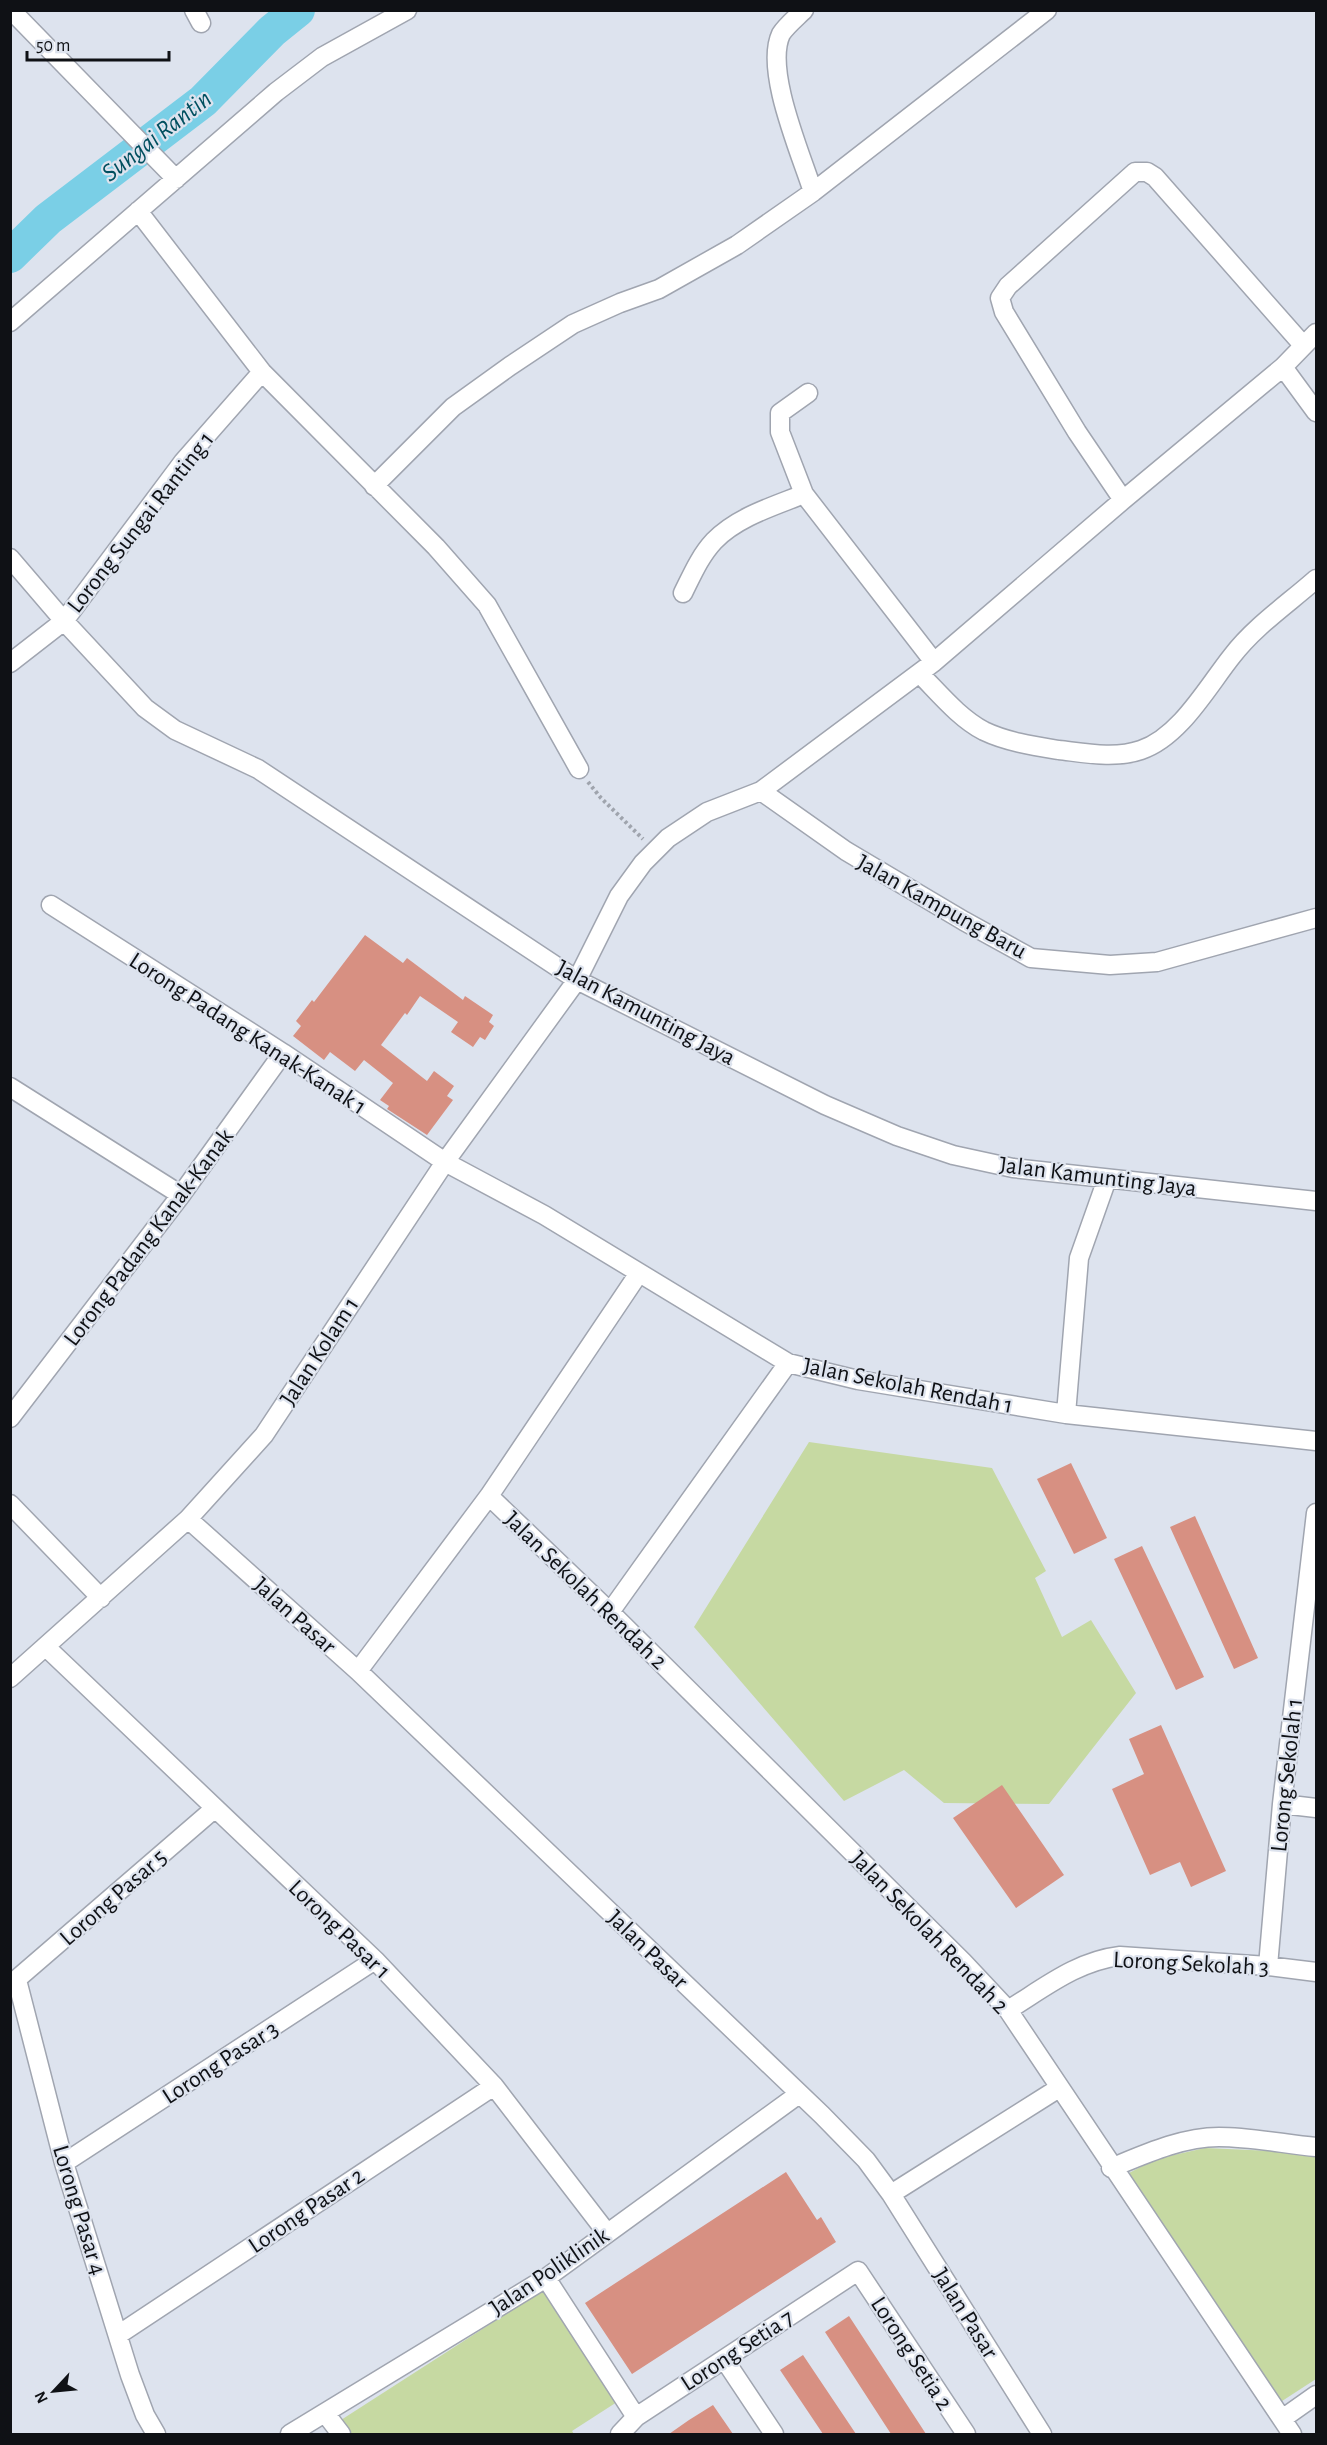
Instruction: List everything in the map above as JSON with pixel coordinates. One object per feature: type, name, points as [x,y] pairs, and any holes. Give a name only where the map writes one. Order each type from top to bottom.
[{"type":"street","points":[[10,322],[276,92],[322,57],[407,10]]},
{"type":"street","points":[[804,10],[782,33],[775,59],[780,91],[813,192]]},
{"type":"street","points":[[374,486],[453,407],[510,366],[573,324],[659,289],[737,245],[813,192],[1047,10]]},
{"type":"street","points":[[14,18],[176,179]]},
{"type":"street","points":[[1123,500],[1071,422],[1004,312],[1000,298],[1008,285],[1135,172],[1147,172],[1155,177],[1310,339]]},
{"type":"street","points":[[138,212],[262,372],[436,547],[487,605],[579,769]]},
{"type":"street","name":"Jalan Kolam 1","points":[[10,1678],[47,1648],[188,1519],[264,1435],[444,1162],[577,980],[619,896],[643,863],[668,838],[707,812],[761,791],[934,662],[1283,367],[1310,339]]},
{"type":"street","points":[[1283,367],[1317,412]]},
{"type":"street","name":"Lorong Sungai Ranting 1","points":[[10,663],[64,621],[183,462],[262,372]]},
{"type":"street","points":[[808,393],[780,413],[780,432],[804,494],[934,662]]},
{"type":"street","points":[[683,593],[700,559],[716,540],[751,515],[804,494]]},
{"type":"street","name":"Jalan Kamunting Jaya","points":[[10,558],[64,621],[145,708],[175,730],[258,769],[577,980],[825,1105],[897,1136],[953,1155],[1013,1168],[1317,1201]]},
{"type":"street","points":[[919,673],[969,720],[984,731],[1008,740],[1082,753],[1118,755],[1142,750],[1167,734],[1183,719],[1210,687],[1233,654],[1317,579]]},
{"type":"street","name":"Jalan Kampung Baru","points":[[761,791],[846,851],[963,921],[1031,958],[1110,965],[1157,962],[1317,918]]},
{"type":"street","name":"Lorong Padang Kanak-Kanak 1","points":[[51,905],[283,1053],[444,1162]]},
{"type":"street","name":"Lorong Padang Kanak-Kanak","points":[[10,1418],[181,1195],[283,1053]]},
{"type":"street","points":[[10,1087],[181,1195]]},
{"type":"street","name":"Jalan Sekolah Rendah 1","points":[[444,1162],[544,1215],[788,1363],[858,1380],[1066,1414],[1317,1441]]},
{"type":"street","points":[[1066,1414],[1079,1258],[1107,1179]]},
{"type":"street","points":[[358,1671],[489,1497],[639,1273]]},
{"type":"street","points":[[610,1612],[788,1363]]},
{"type":"street","name":"Jalan Sekolah Rendah 2","points":[[489,1497],[610,1612],[963,1962],[1008,2010],[1111,2168],[1292,2434]]},
{"type":"street","points":[[10,1504],[100,1598]]},
{"type":"street","name":"Lorong Sekolah 1","points":[[1268,1966],[1281,1804],[1317,1513]]},
{"type":"street","name":"Jalan Pasar","points":[[188,1519],[358,1671],[866,2160],[891,2194],[1042,2434]]},
{"type":"street","name":"Lorong Pasar 1","points":[[47,1648],[375,1960],[494,2086],[607,2233]]},
{"type":"street","points":[[1281,1804],[1317,1808]]},
{"type":"street","name":"Lorong Pasar 5","points":[[14,1983],[214,1809]]},
{"type":"street","name":"Lorong Sekolah 3","points":[[1008,2010],[1079,1966],[1100,1958],[1120,1956],[1268,1966],[1317,1972]]},
{"type":"street","name":"Lorong Pasar 3","points":[[64,2163],[375,1960]]},
{"type":"street","name":"Lorong Pasar 4","points":[[14,1983],[64,2163],[118,2335],[145,2415],[156,2434]]},
{"type":"street","name":"Lorong Pasar 2","points":[[118,2335],[494,2086]]},
{"type":"street","points":[[891,2194],[1059,2088]]},
{"type":"street","name":"Jalan Poliklinik","points":[[290,2434],[546,2278],[799,2094]]},
{"type":"street","points":[[1111,2168],[1168,2146],[1210,2138],[1317,2147]]},
{"type":"street","name":"Lorong Setia 7","points":[[620,2434],[636,2417],[858,2271]]},
{"type":"street","name":"Lorong Setia 2","points":[[858,2271],[966,2434]]},
{"type":"street","points":[[546,2278],[636,2417]]},
{"type":"street","points":[[724,2359],[774,2434]]},
{"type":"street","points":[[1282,2419],[1317,2395]]},
{"type":"street","points":[[325,2413],[341,2434]]},
{"type":"path","points":[[579,769],[601,798],[656,851]]},
{"type":"green space","points":[[809,1442],[992,1468],[1046,1571],[1035,1578],[1062,1637],[1091,1620],[1136,1693],[1049,1804],[944,1803],[904,1770],[844,1801],[694,1627]]},
{"type":"green space","points":[[1205,2148],[1316,2153],[1316,2379],[1279,2403],[1129,2173],[1156,2159]]},
{"type":"green space","points":[[543,2290],[617,2402],[572,2431],[574,2434],[352,2434],[341,2420]]},
{"type":"building","points":[[365,935],[403,963],[407,958],[463,1000],[465,996],[493,1015],[489,1022],[494,1026],[485,1040],[480,1037],[473,1047],[451,1032],[458,1022],[420,996],[381,1045],[427,1081],[434,1071],[454,1086],[447,1096],[453,1100],[427,1135],[387,1109],[389,1106],[380,1100],[393,1083],[364,1060],[355,1071],[330,1052],[324,1060],[293,1036],[301,1026],[296,1021],[312,1000],[314,1002]]},
{"type":"building","points":[[1071,1463],[1107,1538],[1074,1554],[1037,1479]]},
{"type":"building","points":[[1195,1516],[1258,1658],[1234,1669],[1170,1527]]},
{"type":"building","points":[[1142,1546],[1204,1677],[1176,1690],[1114,1559]]},
{"type":"building","points":[[1161,1725],[1226,1871],[1191,1887],[1180,1862],[1150,1875],[1112,1789],[1144,1774],[1129,1739]]},
{"type":"building","points":[[1002,1785],[1064,1875],[1016,1908],[953,1818]]},
{"type":"building","points":[[786,2172],[817,2220],[821,2217],[836,2242],[632,2374],[585,2303]]},
{"type":"building","points":[[849,2316],[926,2434],[891,2434],[825,2332]]},
{"type":"building","points":[[803,2355],[856,2434],[823,2434],[780,2370]]},
{"type":"building","points":[[713,2405],[733,2434],[669,2434],[689,2420]]},
{"type":"waterway","name":"Sungai Rantin","points":[[10,256],[48,219],[203,101],[272,31],[298,10]]}]
